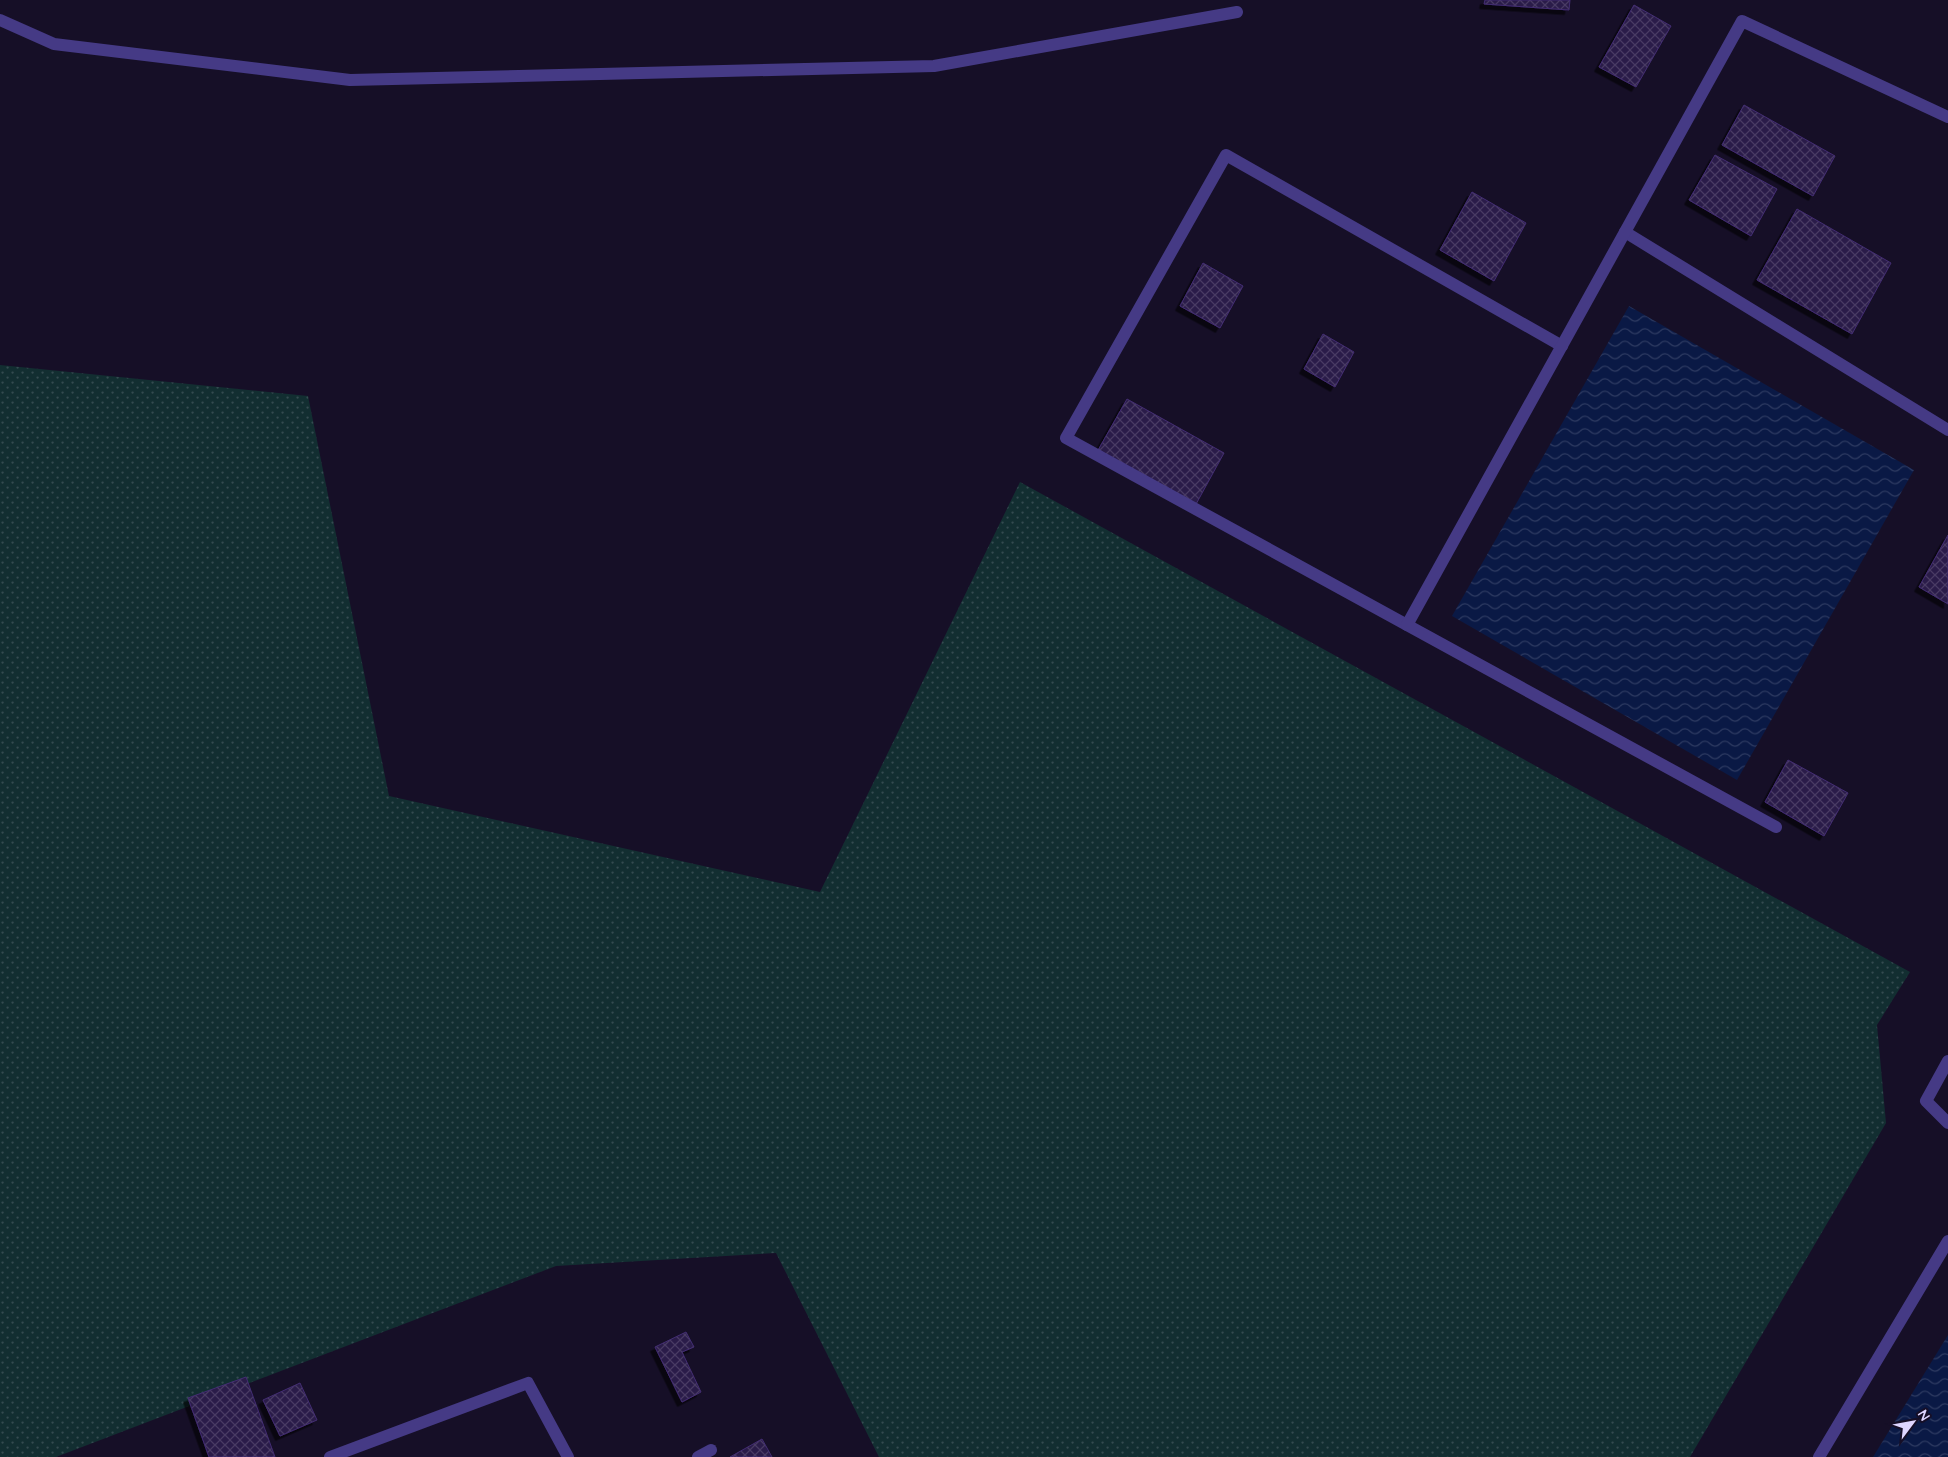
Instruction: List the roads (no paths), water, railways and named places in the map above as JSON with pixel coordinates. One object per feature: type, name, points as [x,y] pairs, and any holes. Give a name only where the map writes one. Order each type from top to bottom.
[{"type":"street","points":[[0,20],[54,44],[350,80],[934,66],[1237,12]]},
{"type":"street","points":[[1407,625],[1742,21],[1948,118]]},
{"type":"street","points":[[1562,346],[1226,155],[1066,438],[1776,827]]},
{"type":"street","points":[[1625,232],[1948,430]]},
{"type":"street","points":[[1948,1061],[1926,1100],[1948,1123]]},
{"type":"street","points":[[1819,1457],[1948,1241]]},
{"type":"street","points":[[330,1457],[528,1383],[568,1457]]},
{"type":"street","points":[[698,1457],[711,1450]]},
{"type":"water","points":[[1629,306],[1914,470],[1737,780],[1452,616]]},
{"type":"water","points":[[1948,1335],[1948,1457],[1873,1457]]}]
